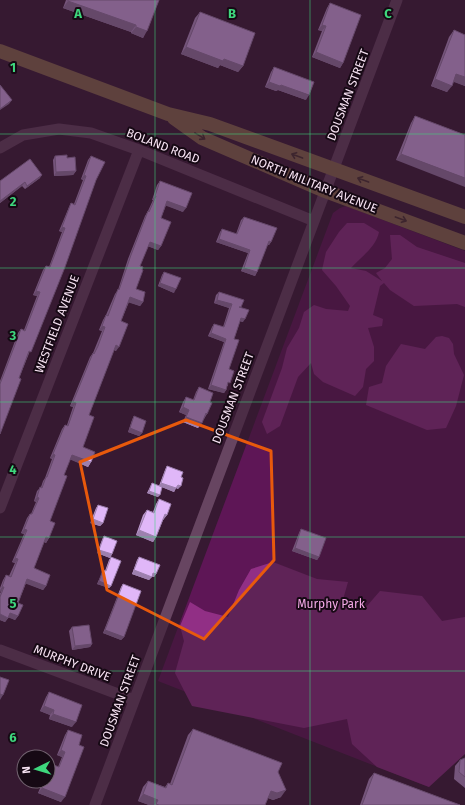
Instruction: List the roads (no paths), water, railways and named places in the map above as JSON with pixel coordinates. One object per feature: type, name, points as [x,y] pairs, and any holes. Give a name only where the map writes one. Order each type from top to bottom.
[{"type":"main road","name":"NORTH MILITARY AVENUE","points":[[0,51],[168,114],[210,124],[465,217]]},
{"type":"main road","name":"NORTH MILITARY AVENUE","points":[[168,114],[202,138],[325,191],[465,243]]},
{"type":"street","name":"DOUSMAN STREET","points":[[95,805],[397,0]]},
{"type":"street","name":"BOLAND ROAD","points":[[0,148],[24,135],[59,129],[92,133],[314,221]]},
{"type":"street","name":"WESTFIELD AVENUE","points":[[0,508],[138,150]]},
{"type":"street","name":"MURPHY DRIVE","points":[[0,650],[134,700]]},
{"type":"park label","name":"Murphy Park","points":[[331,604]]}]
